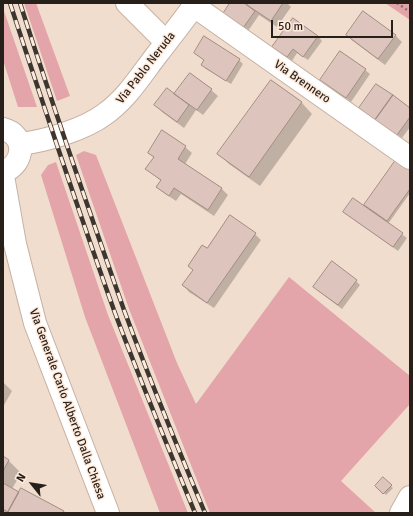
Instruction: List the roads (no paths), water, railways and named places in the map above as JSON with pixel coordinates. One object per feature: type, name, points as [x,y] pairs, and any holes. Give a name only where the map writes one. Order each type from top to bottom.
[{"type":"street","name":"Via Pablo Neruda","points":[[20,144],[42,141],[84,126],[104,116],[117,105],[132,88],[195,5]]},
{"type":"street","name":"Via Brennero","points":[[195,5],[410,158]]},
{"type":"street","points":[[139,7],[166,42]]},
{"type":"street","points":[[3,129],[12,133],[20,144],[19,158],[15,165],[3,172]]},
{"type":"street","name":"Via Generale Carlo Alberto Dalla Chiesa","points":[[3,176],[15,244],[35,323],[108,513]]},
{"type":"street","points":[[401,513],[410,497]]},
{"type":"railway","points":[[10,3],[61,158],[115,313],[195,513]]},
{"type":"railway","points":[[20,3],[124,310],[163,412],[205,513]]}]
